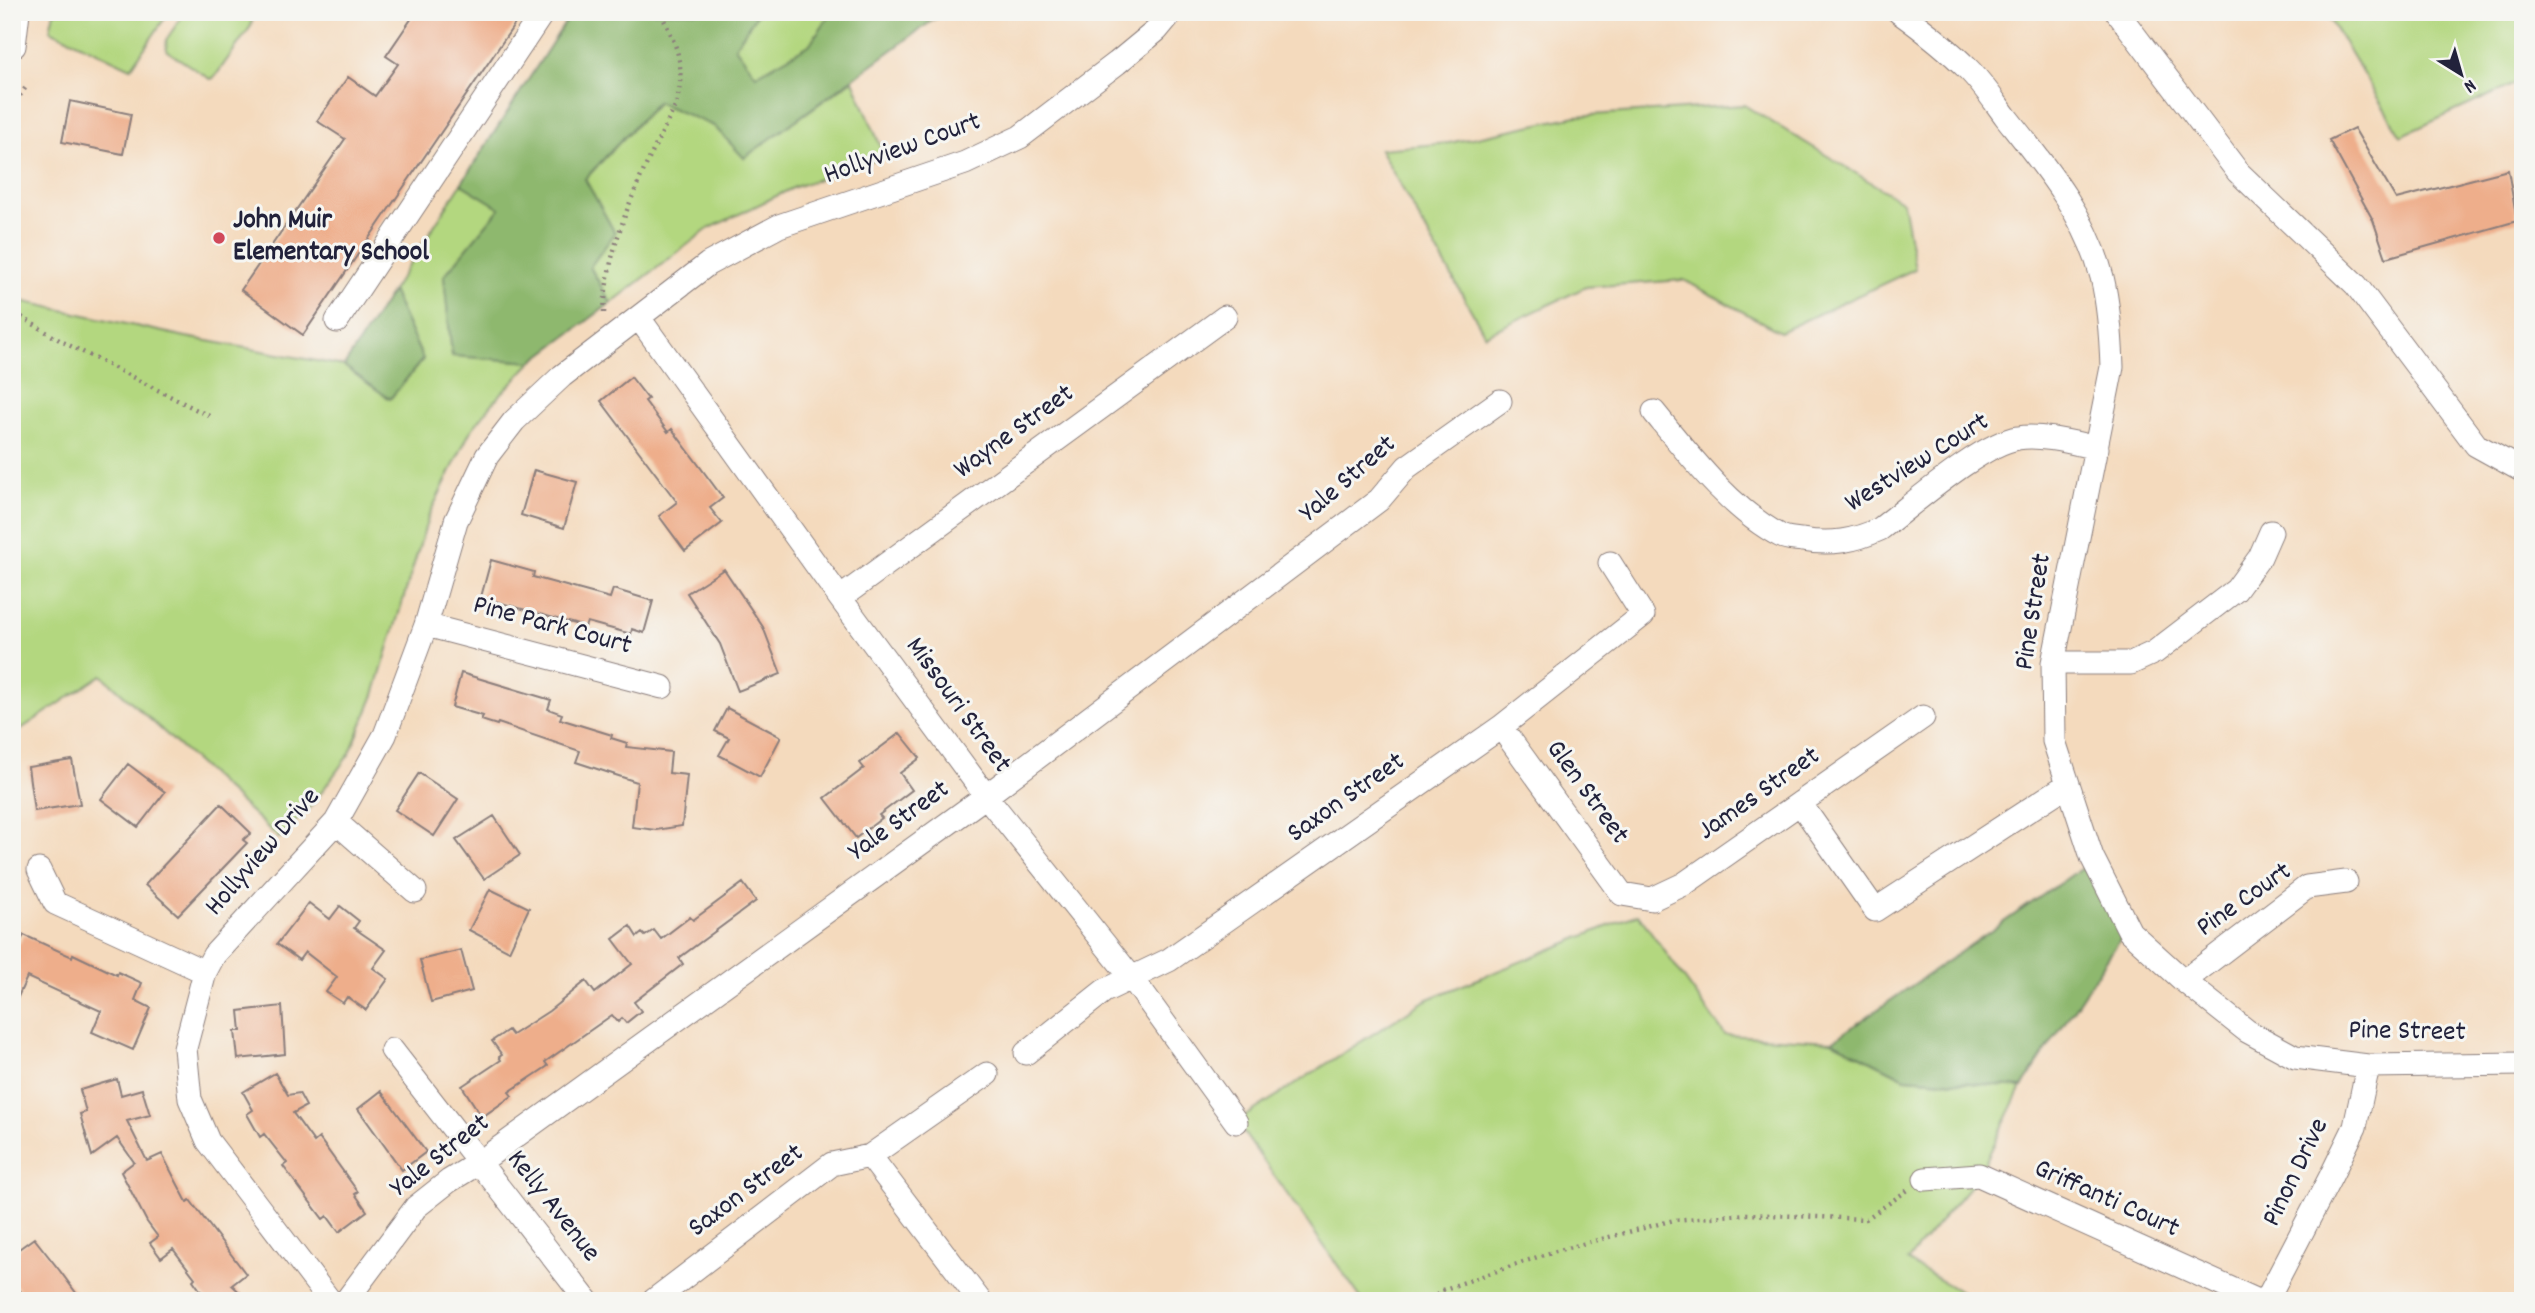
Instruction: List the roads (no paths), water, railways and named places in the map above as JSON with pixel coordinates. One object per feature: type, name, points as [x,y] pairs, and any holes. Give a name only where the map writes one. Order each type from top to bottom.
[{"type":"street","points":[[13,46],[18,12]]},
{"type":"street","points":[[337,321],[543,12]]},
{"type":"street","name":"Hollyview Court","points":[[639,318],[708,264],[779,226],[965,163],[1020,137],[1117,63],[1157,30],[1172,12]]},
{"type":"street","name":"Pine Street","points":[[1899,12],[1941,44],[1972,73],[2060,187],[2084,230],[2101,275],[2111,321],[2112,367],[2053,663],[2054,741],[2092,857],[2130,932],[2184,981],[2247,1031],[2295,1056],[2368,1066],[2523,1065]]},
{"type":"street","points":[[2117,12],[2238,172],[2356,285],[2476,445],[2522,470]]},
{"type":"street","name":"Wayne Street","points":[[840,598],[1225,317]]},
{"type":"street","name":"Missouri Street","points":[[639,318],[986,796],[1131,977],[1236,1122]]},
{"type":"street","name":"Hollyview Drive","points":[[330,1301],[208,1141],[190,1099],[185,1048],[205,972],[214,955],[336,822],[385,735],[426,625],[456,521],[487,456],[514,421],[562,376],[639,318]]},
{"type":"street","name":"Yale Street","points":[[346,1301],[416,1207],[449,1181],[480,1162],[986,796],[1379,500],[1407,467],[1500,401]]},
{"type":"street","name":"Westview Court","points":[[1654,412],[1737,505],[1783,537],[1812,542],[1837,543],[1860,538],[1880,529],[1996,443],[2020,437],[2066,441],[2097,448]]},
{"type":"street","points":[[2053,663],[2131,663],[2155,652],[2236,590],[2260,557],[2271,532]]},
{"type":"street","name":"Saxon Street","points":[[1026,1053],[1104,991],[1169,960],[1501,727],[1643,615],[1610,564]]},
{"type":"street","name":"Pine Park Court","points":[[426,625],[662,687]]},
{"type":"street","name":"James Street","points":[[1622,894],[1652,899],[1684,884],[1923,717]]},
{"type":"street","name":"Glen Street","points":[[1501,727],[1622,894]]},
{"type":"street","points":[[1800,803],[1875,910],[2067,785]]},
{"type":"street","points":[[336,822],[415,891]]},
{"type":"street","points":[[39,870],[55,903],[205,972]]},
{"type":"street","name":"Pine Court","points":[[2184,981],[2307,887],[2346,882]]},
{"type":"street","name":"Kelly Avenue","points":[[392,1050],[587,1301]]},
{"type":"street","name":"Pinon Drive","points":[[2266,1301],[2332,1177],[2355,1127],[2368,1066]]},
{"type":"street","name":"Saxon Street","points":[[653,1301],[832,1164],[870,1156],[987,1074]]},
{"type":"street","points":[[870,1156],[980,1301]]},
{"type":"street","name":"Griffanti Court","points":[[1925,1179],[1979,1175],[2258,1301]]},
{"type":"place","name":"John Muir Elementary School","points":[[219,238]]}]
